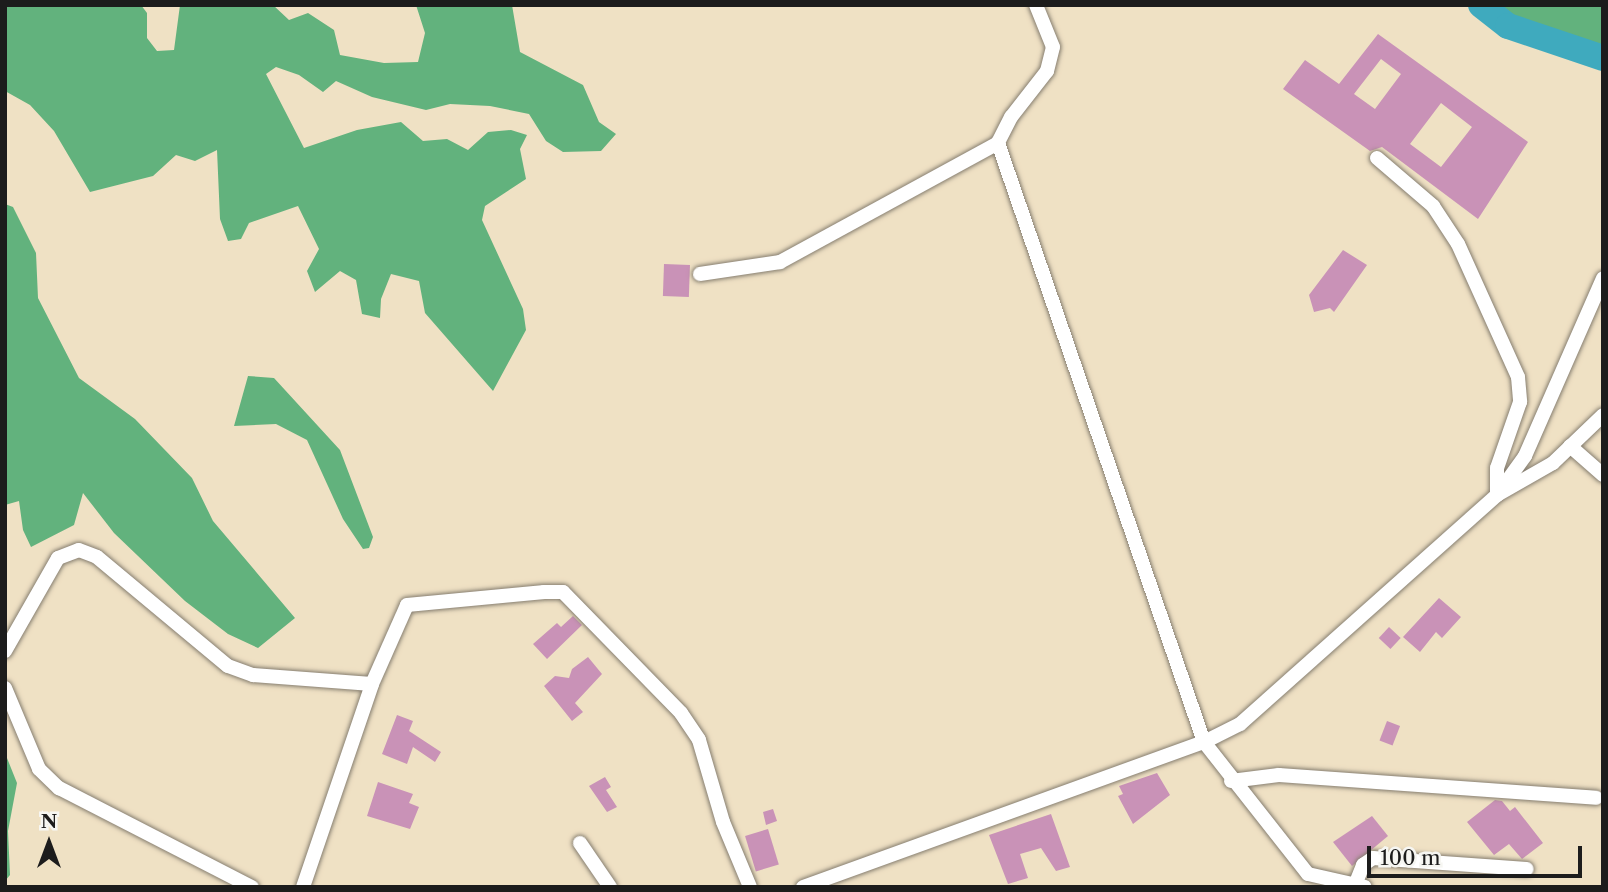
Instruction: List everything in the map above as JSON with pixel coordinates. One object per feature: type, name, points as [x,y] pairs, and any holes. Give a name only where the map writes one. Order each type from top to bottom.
[{"type":"street","points":[[1036,5],[1053,47],[1047,71],[1002,129],[998,143],[1204,742],[1231,781],[1308,874],[1360,886],[1363,865],[1373,858],[1527,869]]},
{"type":"street","points":[[700,274],[780,262],[998,143]]},
{"type":"street","points":[[1377,158],[1433,206],[1458,244],[1518,377],[1520,402],[1497,468],[1497,495]]},
{"type":"street","points":[[803,887],[1204,742],[1240,724],[1497,495],[1525,456],[1603,278]]},
{"type":"street","points":[[1497,495],[1532,478],[1603,415]]},
{"type":"street","points":[[1570,446],[1603,475]]},
{"type":"street","points":[[5,651],[58,558],[79,550],[97,557],[228,666],[253,675],[372,684]]},
{"type":"street","points":[[303,887],[372,684],[407,605],[563,592],[681,713],[699,740],[723,822],[750,887]]},
{"type":"street","points":[[5,688],[39,769],[59,788],[253,887]]},
{"type":"street","points":[[1231,781],[1279,775],[1596,798]]},
{"type":"street","points":[[580,843],[610,887]]},
{"type":"green space","points":[[5,5],[141,5],[147,13],[147,38],[157,51],[174,50],[180,5],[273,5],[289,20],[308,13],[334,30],[340,55],[384,63],[418,62],[425,33],[416,5],[512,5],[520,52],[583,85],[599,122],[616,134],[601,151],[563,152],[546,141],[529,114],[490,106],[450,104],[426,110],[372,97],[336,81],[323,92],[299,75],[276,67],[266,74],[304,148],[357,130],[401,122],[423,141],[447,139],[468,150],[488,132],[511,130],[527,135],[520,149],[526,179],[485,206],[482,220],[523,309],[526,330],[493,391],[425,313],[419,281],[391,274],[381,299],[380,318],[362,314],[356,280],[340,271],[315,292],[307,271],[319,249],[298,206],[249,223],[241,239],[228,241],[220,219],[217,150],[195,161],[176,155],[153,176],[90,192],[54,131],[30,105],[5,91]]},
{"type":"green space","points":[[1486,5],[1603,5],[1603,54],[1509,24]]},
{"type":"green space","points":[[5,204],[13,207],[36,253],[38,298],[79,378],[135,419],[192,478],[213,521],[295,618],[258,648],[228,634],[185,601],[114,533],[83,493],[74,525],[31,547],[23,530],[19,501],[5,505]]},
{"type":"green space","points":[[248,376],[274,378],[340,450],[373,537],[369,548],[363,549],[343,519],[307,440],[276,424],[234,426]]},
{"type":"green space","points":[[5,753],[17,783],[8,831],[10,875],[5,881]]},
{"type":"building","points":[[1378,34],[1528,142],[1478,219],[1382,147],[1370,151],[1283,89],[1305,60],[1339,84]],"holes":[[[1381,59],[1401,74],[1375,109],[1354,94]],[[1441,103],[1472,127],[1441,167],[1410,144]]]},
{"type":"building","points":[[1343,250],[1367,265],[1334,312],[1330,308],[1314,312],[1309,295]]},
{"type":"building","points":[[664,264],[690,265],[689,297],[663,296]]},
{"type":"building","points":[[1439,598],[1461,617],[1442,638],[1436,632],[1420,652],[1403,637]]},
{"type":"building","points":[[573,616],[582,625],[547,659],[533,644],[557,623],[561,627]]},
{"type":"building","points":[[1389,627],[1401,638],[1390,649],[1379,638]]},
{"type":"building","points":[[588,657],[602,674],[575,703],[583,712],[572,721],[544,686],[555,676],[569,678],[572,669]]},
{"type":"building","points":[[397,715],[413,721],[409,731],[441,752],[435,762],[413,747],[407,764],[382,754]]},
{"type":"building","points":[[1387,721],[1400,726],[1393,746],[1379,741]]},
{"type":"building","points":[[1157,773],[1170,795],[1133,824],[1118,796],[1123,794],[1119,786]]},
{"type":"building","points":[[605,777],[611,787],[606,790],[617,807],[607,812],[589,786]]},
{"type":"building","points":[[378,782],[413,794],[409,803],[419,807],[410,829],[367,816]]},
{"type":"building","points":[[1495,800],[1502,801],[1510,811],[1515,807],[1543,843],[1522,859],[1509,844],[1494,855],[1467,822]]},
{"type":"building","points":[[773,809],[777,821],[766,825],[763,812]]},
{"type":"building","points":[[1051,814],[1070,867],[1056,871],[1041,848],[1020,854],[1028,878],[1008,884],[989,835]]},
{"type":"building","points":[[1372,816],[1388,836],[1352,866],[1333,842]]},
{"type":"building","points":[[768,829],[779,864],[756,871],[745,836]]},
{"type":"waterway","points":[[1481,5],[1508,26],[1603,58]]}]
